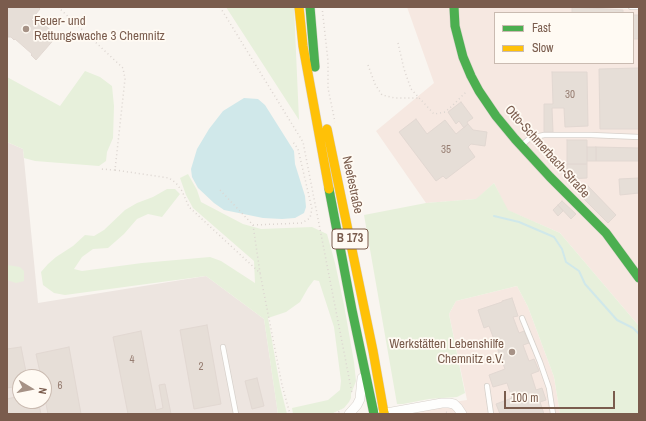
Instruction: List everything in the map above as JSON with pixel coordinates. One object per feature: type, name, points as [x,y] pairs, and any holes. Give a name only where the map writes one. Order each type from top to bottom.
[{"type":"main road","name":"Neefestraße","points":[[299,7],[303,46],[318,131],[374,414]]},
{"type":"main road","name":"Neefestraße","points":[[310,7],[317,81],[373,351],[383,414]]},
{"type":"main road","name":"Otto-Schmerbach-Straße","points":[[454,7],[457,36],[463,57],[474,81],[496,116],[550,177],[606,233],[639,278]]},
{"type":"street","points":[[349,414],[360,399],[364,369]]},
{"type":"street","points":[[383,414],[407,411],[442,403],[454,404],[462,414]]},
{"type":"lane","points":[[631,7],[639,7]]},
{"type":"lane","points":[[521,146],[530,138],[544,135],[639,137]]},
{"type":"lane","points":[[522,318],[549,388],[553,414]]},
{"type":"lane","points":[[224,347],[236,414]]},
{"type":"lane","points":[[487,386],[491,414]]},
{"type":"path","points":[[58,7],[123,68],[125,79],[115,170]]},
{"type":"path","points":[[220,7],[304,142],[352,394],[360,399]]},
{"type":"path","points":[[398,43],[404,69],[411,89],[434,114],[445,112],[470,88],[474,81]]},
{"type":"path","points":[[368,65],[374,84],[382,95],[394,98],[418,98]]},
{"type":"path","points":[[253,225],[302,223],[310,218],[312,209],[298,149],[293,142]]},
{"type":"path","points":[[101,169],[169,178],[176,182],[189,207],[260,273]]},
{"type":"path","points":[[220,190],[253,225],[260,273],[282,385],[290,414]]},
{"type":"path","points":[[442,412],[451,414]]},
{"type":"shaded area","points":[[407,7],[597,7],[639,10],[639,326],[560,233],[507,210],[494,183],[477,199],[426,203],[376,131],[434,83]]},
{"type":"shaded area","points":[[7,142],[23,149],[38,303],[206,276],[264,319],[278,414],[7,414]]},
{"type":"shaded area","points":[[517,286],[528,307],[554,377],[560,414],[394,414],[394,411],[467,400],[449,314],[456,301]]},
{"type":"green space","points":[[226,7],[294,7],[299,120]]},
{"type":"green space","points":[[85,71],[100,77],[112,86],[114,106],[113,138],[107,152],[106,161],[99,166],[35,161],[24,158],[23,149],[7,142],[7,77],[60,106]]},
{"type":"green space","points":[[188,174],[197,190],[201,202],[243,224],[261,229],[312,227],[327,234],[344,305],[356,381],[351,398],[344,408],[331,414],[293,414],[292,408],[328,400],[340,390],[341,381],[334,327],[319,281],[314,280],[300,302],[286,312],[268,318],[280,386],[287,414],[278,414],[264,319],[206,276],[65,295],[54,293],[43,285],[41,272],[56,257],[73,246],[85,235],[94,236],[104,230],[125,210],[167,189],[175,189],[180,194],[162,217],[148,214],[137,219],[124,234],[108,248],[93,249],[82,257],[74,269],[82,271],[142,263],[210,257],[221,261],[255,283],[254,261],[193,208],[186,195],[180,178]]},
{"type":"green space","points":[[494,183],[508,210],[560,233],[639,326],[639,414],[560,414],[554,377],[528,307],[517,286],[456,301],[449,314],[465,393],[457,397],[429,399],[397,404],[364,215],[426,203],[476,199]]},
{"type":"green space","points":[[7,265],[20,267],[24,271],[24,281],[16,283],[7,280]]},
{"type":"water","points":[[244,98],[258,99],[265,105],[294,151],[295,164],[305,196],[306,207],[304,213],[295,218],[263,218],[224,210],[198,188],[192,177],[191,169],[197,149],[209,129],[223,111]]},
{"type":"building","points":[[7,7],[38,7],[40,9],[31,20],[33,21],[36,17],[57,36],[36,60],[31,55],[32,54],[15,39],[14,40],[11,37],[8,37]]},
{"type":"building","points":[[572,7],[623,10],[623,12],[572,12]]},
{"type":"building","points":[[634,15],[639,15],[639,39],[634,39]]},
{"type":"building","points":[[639,68],[639,129],[600,129],[599,69]]},
{"type":"building","points":[[552,72],[587,72],[588,126],[565,127],[564,108],[552,108],[553,132],[544,132],[544,104],[553,104]]},
{"type":"building","points":[[461,102],[473,118],[467,122],[468,124],[464,128],[459,121],[456,124],[448,112]]},
{"type":"building","points":[[416,119],[427,134],[445,120],[456,134],[468,124],[473,130],[487,132],[485,146],[471,144],[468,147],[475,157],[446,179],[443,176],[436,181],[399,132]]},
{"type":"building","points":[[567,140],[587,140],[587,164],[567,164]]},
{"type":"building","points":[[587,147],[596,147],[596,161],[587,161]]},
{"type":"building","points":[[596,147],[639,148],[639,161],[596,161]]},
{"type":"building","points":[[567,164],[587,164],[587,178],[567,179]]},
{"type":"building","points":[[639,178],[639,193],[620,195],[619,179]]},
{"type":"building","points":[[588,186],[616,215],[608,223],[579,194]]},
{"type":"building","points":[[562,201],[576,214],[571,219],[558,205]]},
{"type":"building","points":[[558,205],[563,211],[558,216],[553,210]]},
{"type":"building","name":"Werkstätten Lebenshilfe Chemnitz e.V.","points":[[512,298],[518,316],[513,317],[519,333],[524,331],[529,343],[523,345],[529,361],[534,359],[539,371],[531,374],[536,390],[542,388],[546,400],[540,402],[544,414],[500,414],[496,404],[512,398],[507,383],[493,387],[489,375],[505,369],[489,326],[484,328],[478,310]]},
{"type":"building","points":[[207,325],[221,404],[194,409],[180,330]]},
{"type":"building","points":[[141,331],[156,410],[163,408],[159,385],[165,384],[171,414],[128,414],[113,337]]},
{"type":"building","points":[[21,347],[25,369],[12,369],[12,387],[7,388],[7,349]]},
{"type":"building","points":[[69,347],[81,414],[48,414],[47,409],[52,409],[52,369],[39,369],[36,354]]},
{"type":"building","points":[[257,378],[264,406],[252,409],[245,381]]},
{"type":"building","points":[[12,398],[12,409],[40,409],[41,414],[7,414],[7,399]]},
{"type":"waterway","points":[[494,216],[519,222],[554,237],[562,249],[566,262],[579,271],[585,284],[617,320],[633,328],[639,334]]},
{"type":"traffic: fast","points":[[310,7],[315,67]]},
{"type":"traffic: fast","points":[[454,7],[455,26],[463,57],[479,91],[496,116],[550,177],[606,233],[639,278]]},
{"type":"traffic: fast","points":[[329,189],[374,414]]},
{"type":"traffic: slow","points":[[299,7],[303,46],[329,189]]},
{"type":"traffic: slow","points":[[327,129],[373,351],[384,413]]},
{"type":"place","name":"Feuer- und Rettungswache 3 Chemnitz","points":[[26,29]]},
{"type":"place","name":"Werkstätten Lebenshilfe Chemnitz e.V.","points":[[512,352]]}]
